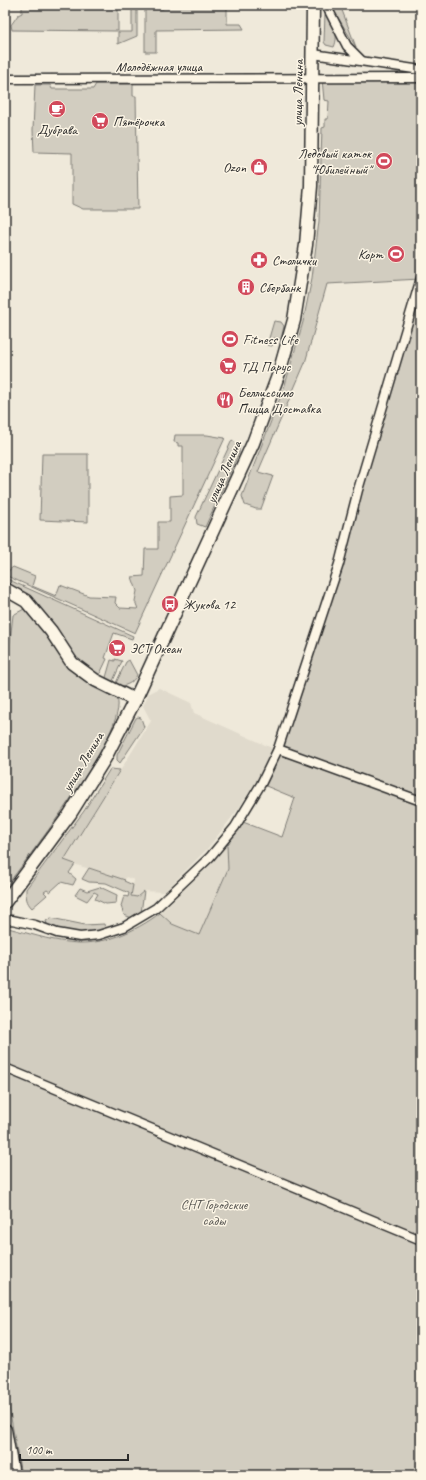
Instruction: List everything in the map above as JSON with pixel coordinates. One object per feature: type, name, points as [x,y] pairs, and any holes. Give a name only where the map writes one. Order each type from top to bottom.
[{"type":"main road","name":"улица Ленина","points":[[5,902],[70,814],[96,774],[134,700],[253,443],[279,373],[294,320],[306,245],[311,186],[313,5]]},
{"type":"main road","points":[[5,589],[26,601],[51,631],[72,663],[94,680],[134,700]]},
{"type":"main road","points":[[5,1430],[13,1475]]},
{"type":"street","points":[[326,5],[347,46],[362,61]]},
{"type":"street","points":[[313,54],[421,70]]},
{"type":"street","name":"Молодёжная улица","points":[[5,79],[421,78]]},
{"type":"street","points":[[5,921],[12,920],[35,925],[57,933],[80,937],[99,935],[124,926],[156,908],[210,857],[235,827],[261,784],[278,749],[339,564],[358,490],[421,278]]},
{"type":"street","points":[[278,749],[421,801]]},
{"type":"street","points":[[5,1068],[421,1240]]},
{"type":"shaded area","points":[[159,688],[191,703],[194,713],[272,748],[262,772],[239,808],[208,848],[164,892],[143,891],[137,897],[131,896],[134,880],[126,877],[125,880],[64,861],[151,721],[143,706],[149,693]]},
{"type":"shaded area","points":[[227,845],[228,869],[199,936],[172,924],[160,913],[213,862]]},
{"type":"green space","points":[[22,5],[118,5],[118,31],[12,30],[11,25],[18,15],[22,13]]},
{"type":"green space","points":[[132,5],[137,5],[137,36],[118,44],[118,32],[132,32]]},
{"type":"green space","points":[[163,5],[227,5],[227,24],[241,24],[244,29],[156,30],[156,52],[145,52],[145,9],[163,9]]},
{"type":"green space","points":[[330,5],[340,5],[356,47],[331,6]]},
{"type":"green space","points":[[325,13],[333,25],[336,33],[336,42],[334,47],[326,45],[324,42]]},
{"type":"green space","name":"СНТ Городские сады","points":[[421,78],[421,1475],[21,1475],[5,1384],[5,930],[8,928],[60,941],[80,943],[93,942],[105,940],[129,932],[160,913],[172,924],[199,935],[228,869],[227,845],[243,822],[282,837],[295,798],[261,784],[309,654],[420,279],[327,284],[305,363],[258,472],[273,476],[261,509],[256,509],[245,505],[242,496],[285,385],[303,322],[312,278],[319,221],[322,128],[325,127],[325,119],[328,119],[329,101],[324,100],[322,79]]},
{"type":"green space","points":[[96,84],[133,84],[133,96],[136,96],[138,209],[83,209],[72,204],[72,153],[34,152],[33,130],[35,85],[50,85],[52,89],[93,89]]},
{"type":"green space","points":[[274,321],[281,322],[284,326],[281,339],[274,338],[272,346],[267,345]]},
{"type":"green space","points":[[175,435],[207,435],[225,438],[135,633],[7,576],[8,571],[13,567],[35,576],[32,586],[56,596],[60,585],[89,596],[116,597],[115,603],[120,608],[138,609],[135,601],[137,591],[132,577],[144,576],[145,549],[158,549],[158,522],[170,522],[170,496],[183,495],[183,446],[178,446],[178,443],[174,442]]},
{"type":"green space","points":[[232,440],[239,445],[239,453],[205,527],[197,524],[196,517]]},
{"type":"green space","points":[[42,454],[88,454],[88,522],[40,520]]},
{"type":"green space","points":[[7,579],[133,636],[132,639],[114,633],[105,658],[107,659],[98,678],[84,668],[8,585]]},
{"type":"green space","points":[[26,608],[38,623],[60,657],[72,671],[88,682],[117,698],[117,714],[108,737],[93,764],[54,823],[5,888],[5,684],[13,615]]},
{"type":"green space","points":[[115,659],[122,661],[112,683],[105,681],[111,660],[115,661]]},
{"type":"green space","points":[[129,660],[137,675],[128,684],[122,686],[115,685],[126,662]]},
{"type":"green space","points":[[136,718],[141,718],[144,727],[120,763],[117,760],[117,755]]},
{"type":"green space","points":[[110,769],[120,770],[64,860],[75,864],[69,873],[76,879],[73,885],[61,882],[50,892],[47,890],[44,892],[47,895],[32,908],[27,899],[26,889],[84,811]]},
{"type":"green space","points":[[89,868],[125,880],[124,881],[133,885],[131,896],[137,897],[144,891],[141,913],[132,918],[124,915],[121,906],[124,896],[128,897],[129,893],[106,883],[89,882],[82,879]]},
{"type":"green space","points":[[100,887],[117,895],[116,903],[106,904],[95,899],[98,894],[94,892],[87,901],[75,895],[80,888],[87,891]]},
{"type":"green space","points":[[51,918],[85,925],[104,924],[105,928],[93,933],[69,932],[48,927],[46,921]]},
{"type":"place","name":"Дубрава","points":[[57,109]]},
{"type":"place","name":"Пятёрочка","points":[[100,121]]},
{"type":"place","name":"Ледовый каток \"Юбилейный\"","points":[[384,161]]},
{"type":"place","name":"Ozon","points":[[259,167]]},
{"type":"place","name":"Корт","points":[[396,254]]},
{"type":"place","name":"Столички","points":[[259,260]]},
{"type":"place","name":"Сбербанк","points":[[246,287]]},
{"type":"place","name":"Fitness Life","points":[[230,339]]},
{"type":"place","name":"ТД Парус","points":[[228,366]]},
{"type":"place","name":"Беллиссимо Пицца Доставка","points":[[225,400]]},
{"type":"place","name":"Жукова 12","points":[[170,604]]},
{"type":"place","name":"ЭСТ Океан","points":[[117,648]]}]
